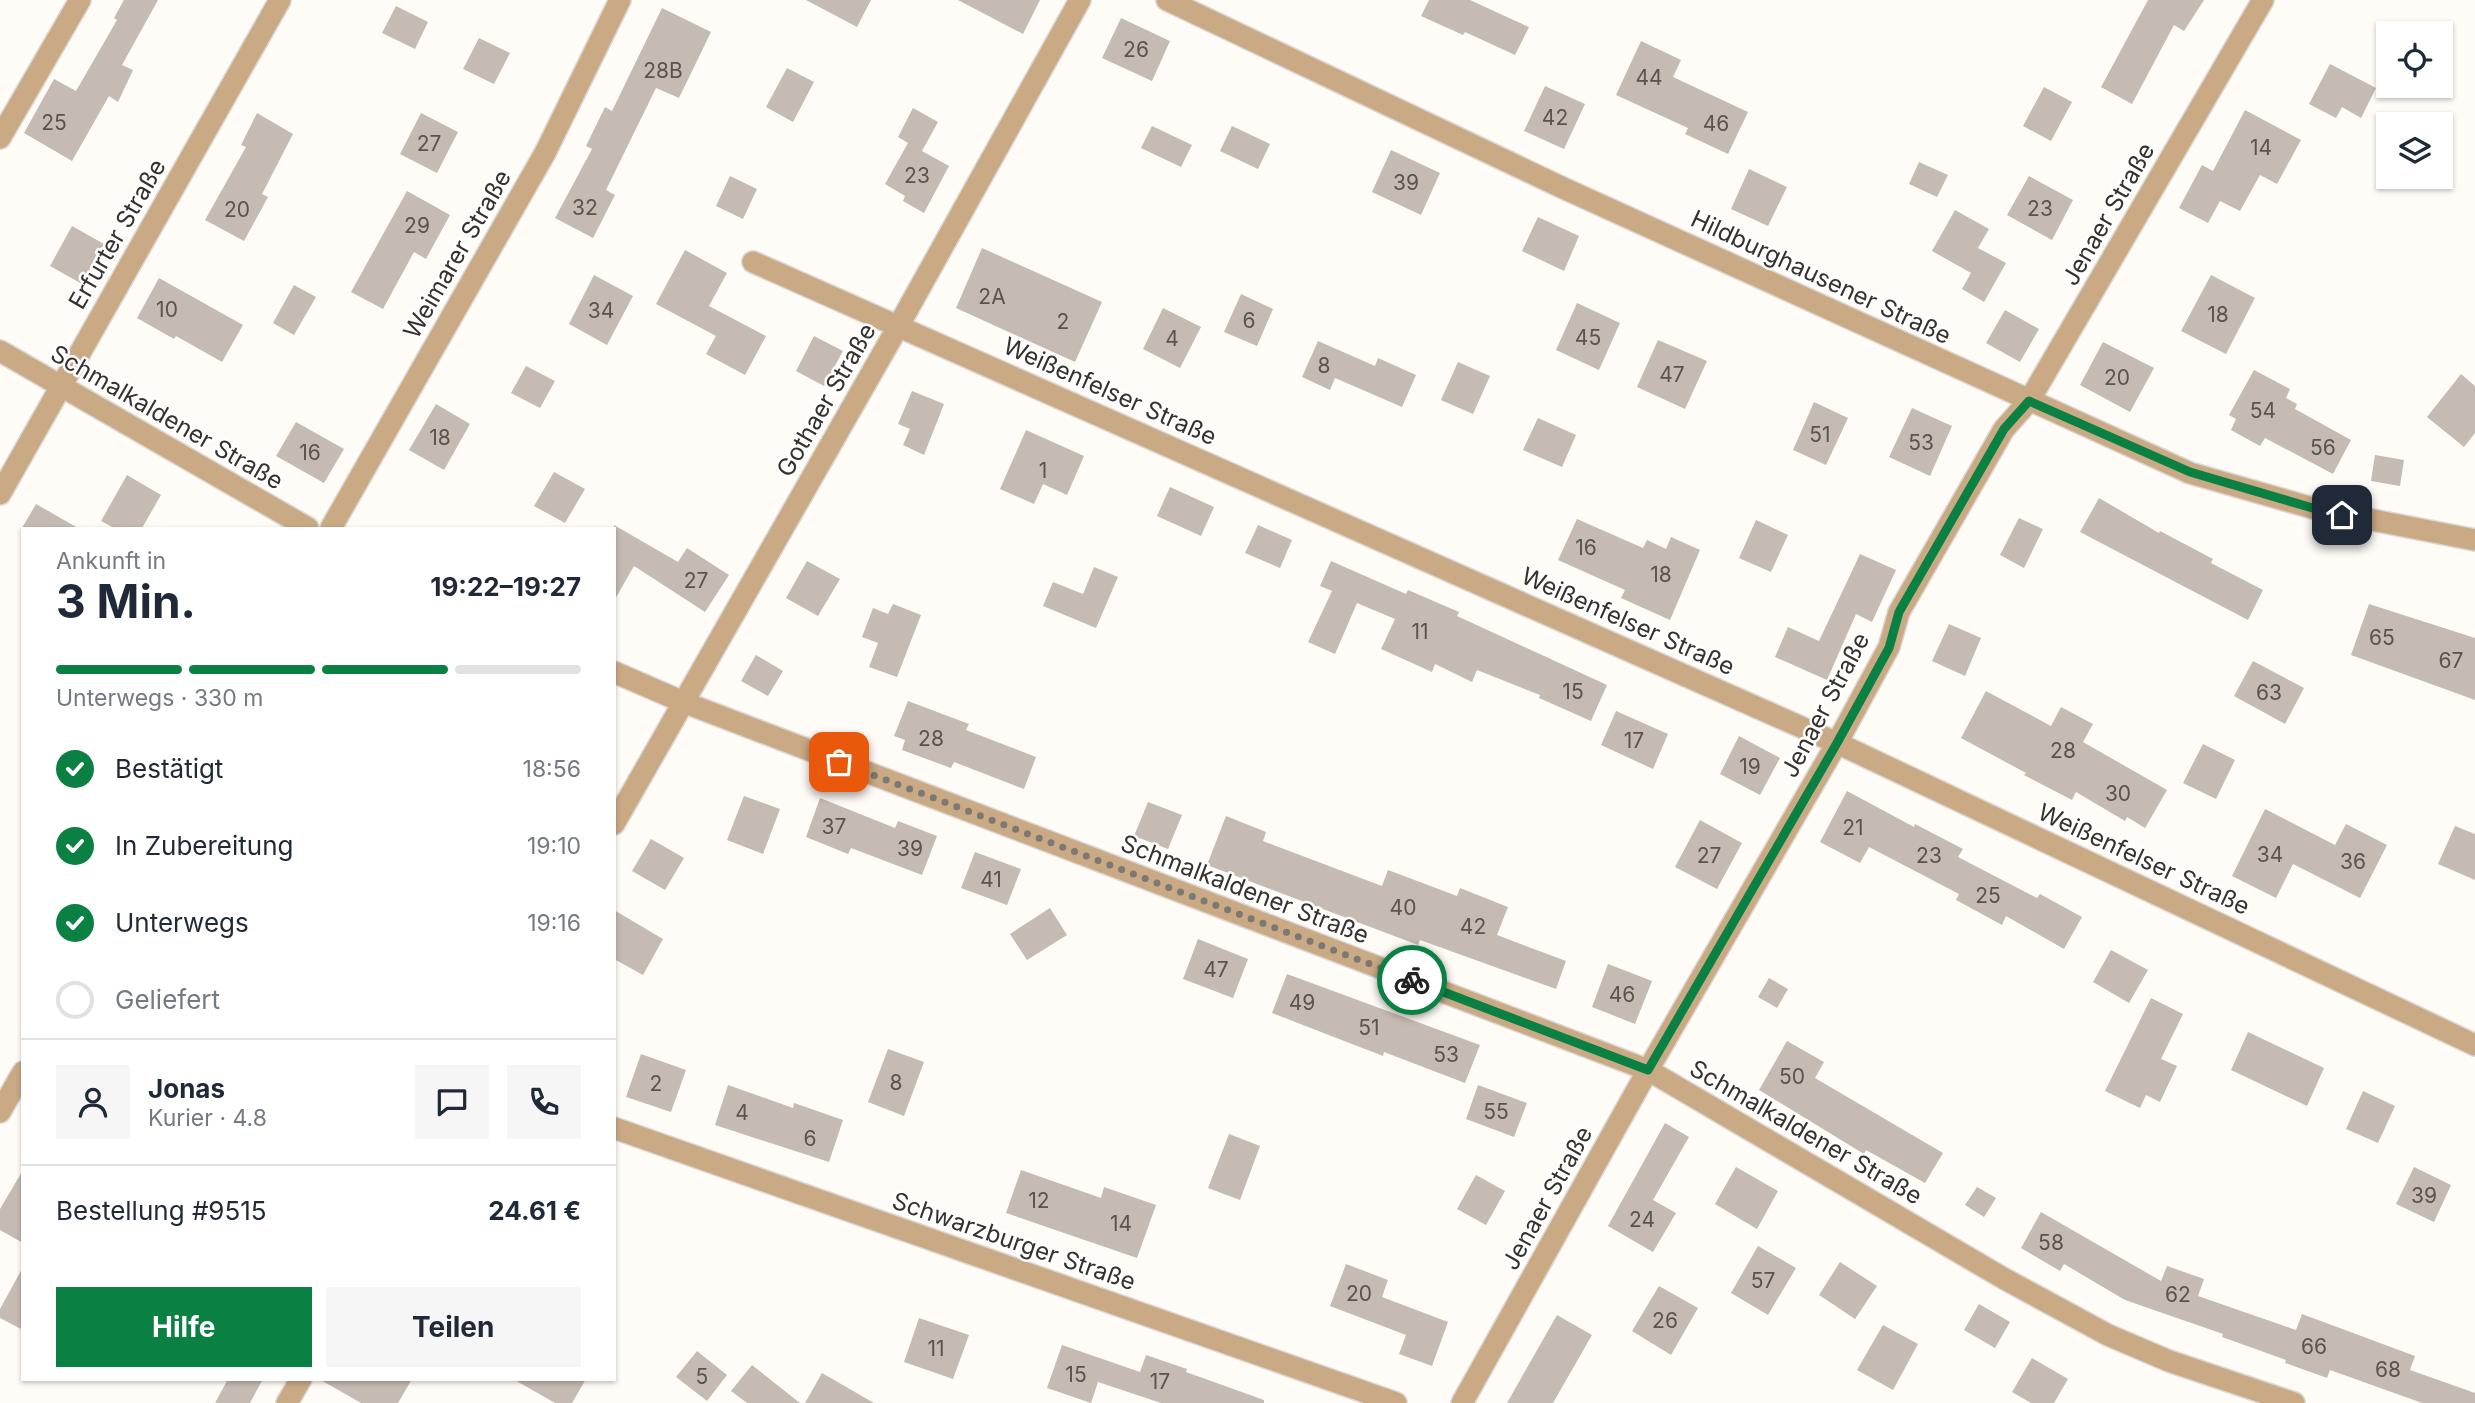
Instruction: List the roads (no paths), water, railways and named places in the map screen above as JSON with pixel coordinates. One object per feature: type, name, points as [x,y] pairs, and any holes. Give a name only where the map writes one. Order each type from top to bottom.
[{"type":"street","points":[[0,138],[80,0]]},
{"type":"street","name":"Erfurter Straße","points":[[0,494],[280,0]]},
{"type":"street","name":"Weimarer Straße","points":[[332,527],[545,152],[620,0]]},
{"type":"street","name":"Gothaer Straße","points":[[616,820],[899,325],[1080,0]]},
{"type":"street","name":"Hildburghausener Straße","points":[[1167,0],[1561,187],[2190,472],[2316,509],[2475,540]]},
{"type":"street","name":"Jenaer Straße","points":[[1462,1403],[1648,1070],[1837,743],[1889,648],[1899,612],[2004,429],[2029,401],[2263,0]]},
{"type":"street","name":"Weißenfelser Straße","points":[[753,262],[1837,743],[2475,1045]]},
{"type":"street","name":"Schmalkaldener Straße","points":[[0,351],[306,527]]},
{"type":"street","name":"Schmalkaldener Straße","points":[[616,673],[682,702],[1648,1070],[2003,1278],[2108,1335],[2169,1361],[2294,1403]]},
{"type":"street","points":[[0,1112],[21,1075]]},
{"type":"street","name":"Schwarzburger Straße","points":[[616,1129],[1396,1403]]},
{"type":"street","points":[[287,1403],[299,1381]]}]
